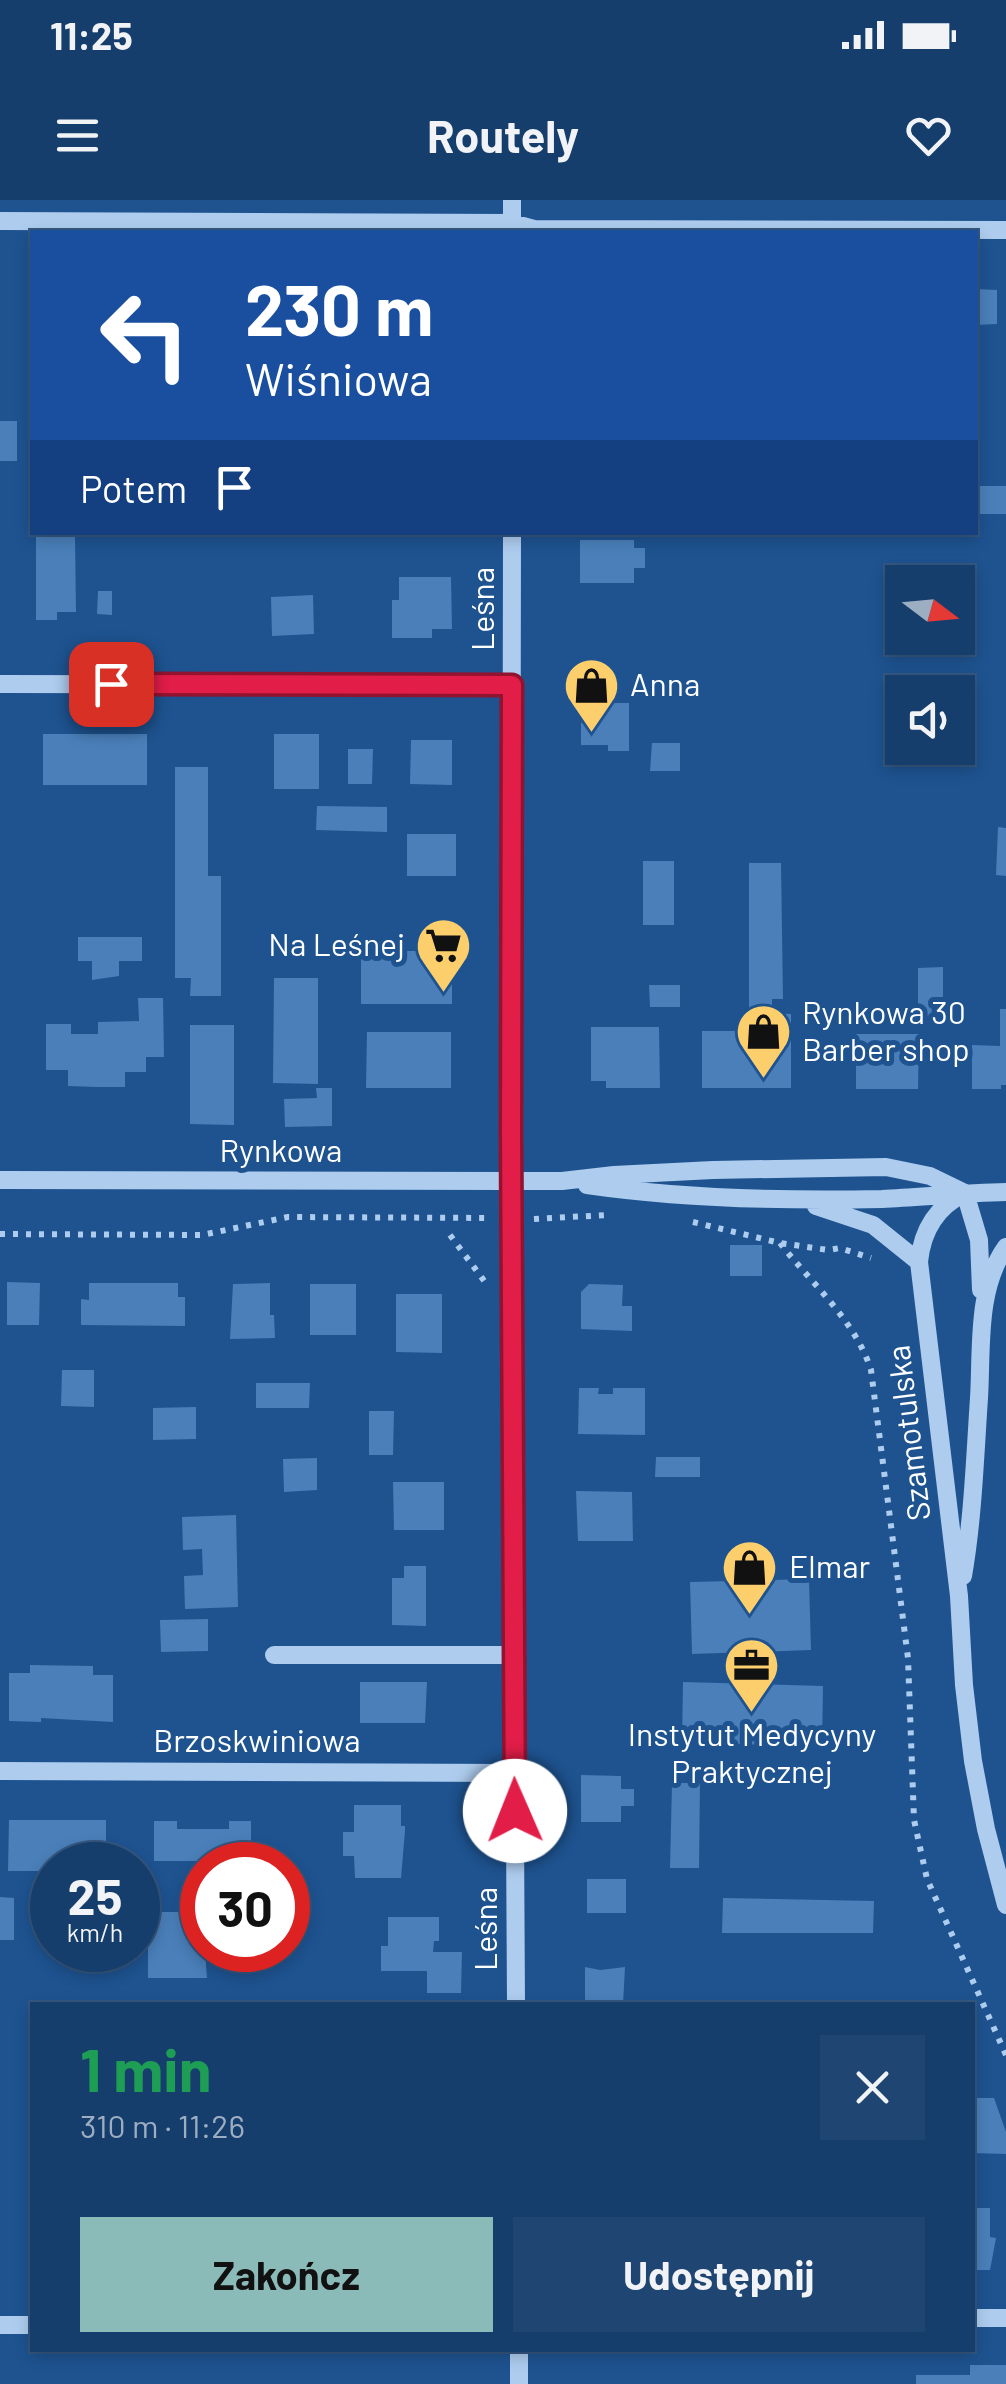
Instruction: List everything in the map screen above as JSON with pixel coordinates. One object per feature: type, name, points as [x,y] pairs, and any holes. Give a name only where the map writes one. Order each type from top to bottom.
[{"type":"street","points":[[512,200],[512,228]]},
{"type":"street","points":[[0,221],[534,229],[1006,230]]},
{"type":"street","name":"Leśna","points":[[512,535],[516,2002]]},
{"type":"street","points":[[0,684],[512,685]]},
{"type":"street","name":"Rynkowa","points":[[0,1180],[562,1181],[614,1174],[886,1167],[930,1176],[965,1193]]},
{"type":"street","name":"Rynkowa","points":[[562,1181],[640,1192],[770,1198],[882,1199],[1006,1192]]},
{"type":"street","name":"Szamotulska","points":[[985,1305],[979,1240],[965,1193],[944,1205],[930,1222],[919,1262],[959,1596],[973,1761],[1006,1905]]},
{"type":"street","points":[[770,1198],[851,1216],[885,1233],[919,1262]]},
{"type":"street","name":"Szamotulska","points":[[959,1596],[971,1512],[985,1305],[993,1269],[1006,1247]]},
{"type":"street","points":[[274,1656],[514,1655]]},
{"type":"street","name":"Brzoskwiniowa","points":[[0,1770],[514,1772]]},
{"type":"street","points":[[975,2318],[1006,2318]]},
{"type":"street","points":[[0,2325],[30,2325]]},
{"type":"street","points":[[518,2384],[519,2352]]},
{"type":"path","points":[[0,1234],[202,1236],[288,1217],[489,1218]]},
{"type":"path","points":[[702,1226],[780,1243],[840,1248],[880,1260]]},
{"type":"path","points":[[450,1235],[495,1294]]},
{"type":"path","points":[[780,1243],[851,1328],[871,1370],[908,1658],[914,1820],[927,1879],[1006,2055]]},
{"type":"building","points":[[978,289],[997,290],[997,324],[978,325]]},
{"type":"building","points":[[0,421],[17,421],[17,461],[0,461]]},
{"type":"building","points":[[978,486],[1006,486],[1006,514],[978,514]]},
{"type":"building","points":[[36,536],[75,536],[76,612],[57,612],[57,620],[36,620]]},
{"type":"building","points":[[580,540],[634,540],[634,548],[645,548],[645,568],[634,568],[634,583],[580,583]]},
{"type":"building","points":[[399,577],[451,577],[452,629],[432,629],[432,638],[392,638],[392,600],[399,600]]},
{"type":"building","points":[[98,591],[112,591],[112,615],[97,614]]},
{"type":"building","points":[[313,595],[314,634],[272,636],[271,597]]},
{"type":"building","points":[[586,703],[629,703],[629,751],[608,751],[608,745],[581,745]]},
{"type":"building","points":[[43,734],[147,734],[147,785],[43,785]]},
{"type":"building","points":[[274,734],[319,734],[319,789],[274,789]]},
{"type":"building","points":[[411,740],[452,740],[452,785],[410,784]]},
{"type":"building","points":[[652,743],[680,743],[680,771],[650,771]]},
{"type":"building","points":[[348,749],[373,749],[372,784],[348,784]]},
{"type":"building","points":[[175,767],[208,767],[208,876],[221,876],[221,996],[190,996],[191,978],[175,978]]},
{"type":"building","points":[[317,806],[387,807],[387,832],[316,830]]},
{"type":"building","points":[[998,827],[1006,828],[1006,876],[996,875]]},
{"type":"building","points":[[407,834],[456,834],[456,876],[407,876]]},
{"type":"building","points":[[643,861],[674,861],[674,925],[643,925]]},
{"type":"building","points":[[749,863],[781,863],[783,999],[772,999],[772,1013],[791,1014],[791,1088],[702,1088],[702,1031],[749,1031]]},
{"type":"building","points":[[78,937],[142,937],[142,961],[119,961],[119,976],[92,980],[92,961],[78,961]]},
{"type":"building","points":[[361,951],[452,951],[452,1004],[361,1004]]},
{"type":"building","points":[[943,967],[943,1016],[918,1016],[918,968]]},
{"type":"building","points":[[274,978],[318,978],[318,1084],[273,1083]]},
{"type":"building","points":[[649,985],[680,985],[680,1007],[650,1007]]},
{"type":"building","points":[[138,998],[163,998],[164,1057],[146,1057],[146,1072],[125,1072],[125,1087],[97,1087],[68,1086],[68,1070],[46,1070],[46,1024],[71,1024],[71,1034],[98,1034],[98,1022],[139,1021]]},
{"type":"building","points":[[1000,1009],[1006,1009],[1006,1085],[1001,1085],[1001,1089],[972,1089],[972,1045],[1000,1046]]},
{"type":"building","points":[[190,1025],[234,1025],[234,1125],[190,1124]]},
{"type":"building","points":[[591,1027],[659,1027],[660,1088],[606,1088],[606,1081],[591,1081]]},
{"type":"building","points":[[367,1032],[451,1032],[451,1088],[366,1088]]},
{"type":"building","points":[[856,1034],[919,1034],[918,1089],[856,1089]]},
{"type":"building","points":[[316,1088],[332,1088],[332,1126],[285,1127],[284,1099],[317,1098]]},
{"type":"building","points":[[730,1245],[762,1245],[762,1276],[730,1276]]},
{"type":"building","points":[[7,1282],[40,1283],[39,1325],[7,1325]]},
{"type":"building","points":[[89,1283],[178,1283],[178,1297],[185,1297],[185,1326],[81,1325],[81,1299],[89,1300]]},
{"type":"building","points":[[270,1283],[275,1338],[230,1339],[233,1284]]},
{"type":"building","points":[[310,1284],[356,1284],[356,1335],[310,1335]]},
{"type":"building","points":[[589,1284],[623,1285],[622,1306],[632,1306],[632,1331],[581,1329],[581,1292]]},
{"type":"building","points":[[396,1294],[442,1294],[442,1353],[396,1352]]},
{"type":"building","points":[[62,1370],[94,1370],[94,1407],[61,1406]]},
{"type":"building","points":[[256,1383],[310,1383],[309,1408],[256,1408]]},
{"type":"building","points":[[579,1388],[599,1388],[598,1394],[613,1394],[613,1388],[645,1388],[645,1435],[578,1434]]},
{"type":"building","points":[[196,1407],[196,1439],[153,1440],[153,1408]]},
{"type":"building","points":[[369,1411],[394,1411],[393,1455],[369,1455]]},
{"type":"building","points":[[656,1457],[700,1457],[700,1477],[655,1477]]},
{"type":"building","points":[[317,1458],[317,1490],[284,1492],[283,1459]]},
{"type":"building","points":[[393,1482],[444,1482],[444,1530],[394,1530]]},
{"type":"building","points":[[576,1491],[632,1492],[633,1541],[578,1541]]},
{"type":"building","points":[[236,1515],[238,1607],[185,1609],[184,1576],[203,1575],[202,1549],[183,1550],[182,1517]]},
{"type":"building","points":[[404,1566],[426,1566],[426,1626],[392,1625],[392,1578],[404,1578]]},
{"type":"building","name":"Elmar","points":[[809,1579],[811,1650],[692,1654],[690,1582]]},
{"type":"building","points":[[208,1619],[208,1651],[161,1652],[160,1620]]},
{"type":"building","points":[[30,1665],[93,1666],[93,1675],[113,1675],[113,1722],[41,1718],[41,1722],[9,1721],[9,1673],[30,1673]]},
{"type":"building","points":[[360,1682],[427,1682],[425,1723],[360,1723]]},
{"type":"building","name":"Instytut Medycyny Praktycznej","points":[[683,1682],[823,1686],[822,1746],[682,1743]]},
{"type":"building","points":[[581,1775],[621,1776],[621,1789],[634,1789],[634,1806],[621,1806],[621,1822],[581,1822]]},
{"type":"building","points":[[672,1783],[700,1783],[699,1868],[670,1868]]},
{"type":"building","points":[[354,1805],[401,1805],[401,1826],[405,1826],[405,1831],[401,1878],[355,1878],[354,1856],[343,1856],[343,1832],[354,1832]]},
{"type":"building","points":[[9,1820],[106,1820],[106,1842],[30,1842],[30,1871],[8,1871]]},
{"type":"building","points":[[154,1821],[177,1821],[177,1829],[229,1829],[229,1821],[251,1821],[251,1842],[180,1842],[180,1861],[160,1861],[160,1842],[154,1842]]},
{"type":"building","points":[[587,1879],[626,1879],[626,1913],[587,1913]]},
{"type":"building","points":[[0,1897],[14,1898],[14,1940],[0,1940]]},
{"type":"building","points":[[723,1898],[874,1901],[873,1933],[722,1933]]},
{"type":"building","points":[[160,1912],[180,1912],[180,1972],[207,1972],[207,1978],[148,1978],[148,1972],[160,1972]]},
{"type":"building","points":[[388,1917],[439,1917],[439,1941],[434,1941],[433,1952],[462,1952],[461,1993],[427,1993],[427,1971],[381,1971],[381,1946],[388,1946]]},
{"type":"building","points":[[585,1967],[625,1967],[623,2002],[585,2002]]},
{"type":"building","points":[[975,2098],[994,2098],[1006,2132],[1006,2154],[975,2153]]},
{"type":"building","points":[[975,2208],[990,2208],[990,2237],[996,2238],[990,2270],[975,2270]]},
{"type":"building","points":[[970,2365],[1006,2365],[1006,2384],[916,2384],[916,2375],[970,2375]]},
{"type":"place","name":"Anna","points":[[591,734]]},
{"type":"place","name":"Na Leśnej","points":[[444,994]]},
{"type":"place","name":"Rynkowa 30 Barber shop","points":[[763,1080]]},
{"type":"place","name":"Elmar","points":[[750,1616]]},
{"type":"place","name":"Instytut Medycyny Praktycznej","points":[[752,1715]]},
{"type":"route","points":[[111,684],[512,685],[515,1811]]}]
